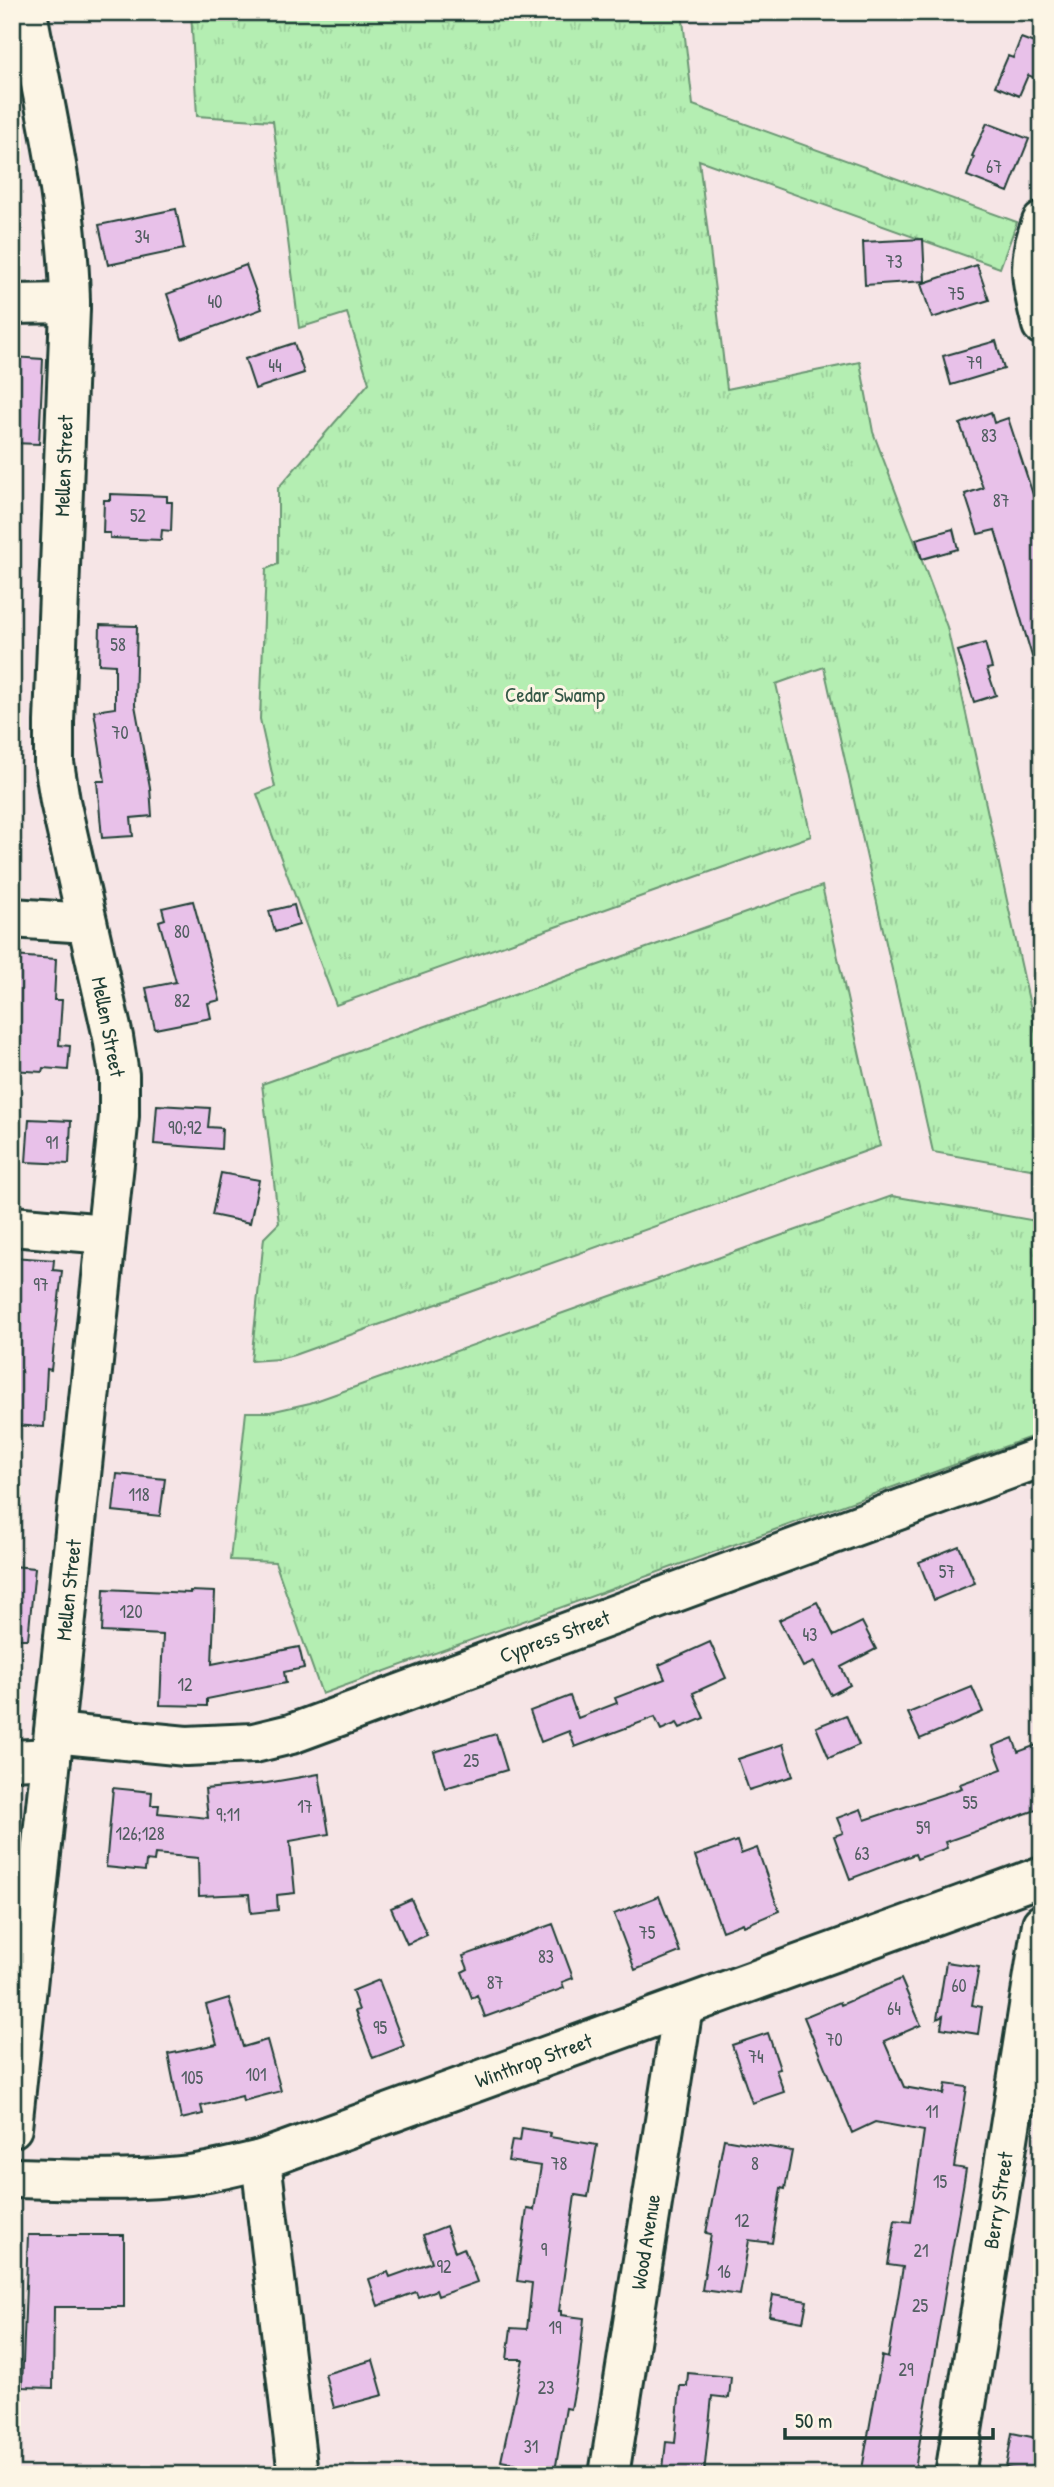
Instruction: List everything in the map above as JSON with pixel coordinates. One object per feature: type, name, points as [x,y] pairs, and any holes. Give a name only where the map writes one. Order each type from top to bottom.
[{"type":"street","name":"Mellen Street","points":[[12,2128],[119,1116],[119,1075],[113,1037],[60,801],[54,762],[70,303],[66,230],[27,12]]},
{"type":"street","points":[[1042,222],[1033,248],[1031,272],[1042,325]]},
{"type":"street","points":[[12,304],[70,303]]},
{"type":"street","points":[[12,918],[87,923]]},
{"type":"street","points":[[12,1226],[106,1234]]},
{"type":"street","name":"Cypress Street","points":[[12,1759],[53,1745],[186,1746],[254,1743],[291,1734],[1042,1457]]},
{"type":"street","name":"Winthrop Street","points":[[12,2178],[159,2178],[216,2171],[261,2160],[1042,1876]]},
{"type":"street","name":"Berry Street","points":[[955,2475],[1042,1924]]},
{"type":"street","name":"Wood Avenue","points":[[609,2475],[683,2007]]},
{"type":"street","points":[[261,2160],[298,2475]]},
{"type":"green space","name":"Cedar Swamp","points":[[191,12],[682,12],[693,105],[1017,222],[1000,268],[699,160],[727,389],[860,362],[873,432],[947,627],[1042,1060],[1042,1171],[933,1152],[824,667],[776,684],[811,836],[336,1005],[257,794],[275,787],[260,719],[266,569],[278,564],[278,488],[369,383],[347,313],[299,328],[273,121],[197,116]]},
{"type":"green space","points":[[822,886],[880,1146],[294,1355],[251,1361],[264,1238],[279,1223],[262,1084]]},
{"type":"green space","points":[[892,1196],[1042,1222],[1042,1433],[322,1694],[275,1562],[230,1560],[246,1412],[270,1412],[310,1403]]},
{"type":"building","points":[[1021,38],[1042,46],[1042,81],[1028,75],[1019,96],[995,86],[1008,56],[1013,58]]},
{"type":"building","points":[[987,123],[1029,139],[1008,192],[967,176],[974,157],[972,156]]},
{"type":"building","points":[[176,209],[184,249],[108,265],[99,225]]},
{"type":"building","points":[[923,239],[925,281],[865,285],[863,242]]},
{"type":"building","points":[[246,265],[262,309],[182,339],[167,294]]},
{"type":"building","points":[[977,265],[989,300],[932,318],[921,284]]},
{"type":"building","points":[[996,341],[1004,369],[951,385],[943,356]]},
{"type":"building","points":[[294,343],[304,373],[255,389],[245,359]]},
{"type":"building","points":[[12,357],[43,359],[39,444],[12,443]]},
{"type":"building","points":[[991,412],[994,423],[1008,418],[1042,522],[1042,669],[1036,670],[995,530],[978,534],[965,494],[983,488],[960,424]]},
{"type":"building","points":[[110,494],[167,496],[167,502],[172,502],[171,531],[162,530],[161,540],[110,538],[110,533],[103,533],[104,500],[110,500]]},
{"type":"building","points":[[953,529],[958,549],[922,559],[916,539]]},
{"type":"building","points":[[100,625],[137,626],[135,705],[150,787],[152,816],[131,818],[133,836],[102,838],[97,781],[105,781],[94,711],[115,708],[115,665],[99,664]]},
{"type":"building","points":[[985,643],[992,668],[987,669],[996,695],[974,702],[958,651]]},
{"type":"building","points":[[193,901],[220,1000],[208,1003],[211,1018],[155,1029],[146,988],[176,982],[159,921],[165,919],[162,908]]},
{"type":"building","points":[[294,905],[299,925],[275,932],[269,911]]},
{"type":"building","points":[[12,956],[56,959],[54,1000],[62,1000],[59,1045],[70,1046],[68,1070],[12,1070]]},
{"type":"building","points":[[157,1105],[210,1108],[208,1127],[222,1128],[221,1149],[154,1144]]},
{"type":"building","points":[[29,1119],[71,1121],[69,1164],[26,1162]]},
{"type":"building","points":[[221,1173],[259,1180],[250,1223],[212,1215]]},
{"type":"building","points":[[12,1257],[54,1260],[53,1270],[62,1271],[51,1370],[47,1369],[44,1427],[12,1425]]},
{"type":"building","points":[[117,1474],[165,1479],[160,1516],[113,1511]]},
{"type":"building","points":[[959,1546],[975,1583],[934,1600],[919,1562]]},
{"type":"building","points":[[12,1566],[35,1568],[28,1639],[12,1639]]},
{"type":"building","points":[[104,1589],[215,1592],[212,1664],[299,1647],[304,1668],[284,1672],[286,1683],[207,1699],[207,1706],[160,1705],[163,1635],[102,1632]]},
{"type":"building","points":[[817,1602],[834,1636],[862,1622],[876,1649],[841,1667],[850,1685],[831,1695],[814,1662],[803,1667],[779,1620]]},
{"type":"building","points":[[710,1642],[726,1678],[693,1693],[704,1718],[680,1728],[677,1723],[661,1730],[655,1717],[575,1747],[569,1731],[541,1742],[530,1711],[570,1696],[578,1718],[617,1703],[615,1698],[665,1679],[659,1665]]},
{"type":"building","points":[[972,1687],[983,1712],[920,1739],[908,1713]]},
{"type":"building","points":[[846,1715],[859,1745],[829,1758],[816,1727]]},
{"type":"building","points":[[496,1734],[507,1770],[445,1788],[434,1752]]},
{"type":"building","points":[[1013,1738],[1018,1752],[1042,1743],[1042,1808],[945,1842],[947,1848],[917,1859],[915,1854],[850,1879],[834,1836],[843,1833],[837,1818],[861,1809],[865,1820],[962,1788],[960,1784],[1002,1769],[993,1746]]},
{"type":"building","points":[[783,1744],[793,1776],[749,1790],[738,1759]]},
{"type":"building","points":[[319,1774],[329,1834],[290,1841],[295,1893],[277,1895],[278,1910],[251,1913],[249,1894],[199,1896],[198,1858],[155,1854],[154,1862],[146,1861],[145,1871],[106,1867],[113,1788],[152,1792],[151,1805],[159,1805],[158,1813],[208,1818],[205,1789],[267,1783]]},
{"type":"building","points":[[737,1841],[741,1854],[757,1848],[779,1911],[744,1926],[743,1923],[722,1931],[695,1856]]},
{"type":"building","points":[[659,1896],[680,1952],[635,1970],[614,1914]]},
{"type":"building","points":[[411,1899],[427,1935],[407,1944],[391,1908]]},
{"type":"building","points":[[553,1924],[573,1978],[562,1982],[564,1988],[485,2017],[477,1995],[472,1998],[462,1972],[468,1969],[463,1956]]},
{"type":"building","points":[[946,1962],[979,1967],[972,2005],[982,2007],[978,2034],[941,2028],[943,2016],[937,2019]]},
{"type":"building","points":[[901,1979],[921,2025],[884,2041],[904,2087],[944,2094],[946,2084],[967,2087],[954,2167],[966,2169],[914,2475],[861,2475],[882,2356],[888,2358],[903,2267],[888,2265],[895,2220],[911,2222],[924,2131],[875,2122],[852,2133],[804,2017],[840,2002],[841,2005]]},
{"type":"building","points":[[379,1980],[404,2046],[373,2058],[355,2011],[359,2010],[352,1991]]},
{"type":"building","points":[[229,1998],[243,2047],[267,2040],[281,2091],[243,2101],[242,2096],[201,2106],[203,2114],[181,2119],[168,2054],[217,2044],[206,2005]]},
{"type":"building","points":[[768,2033],[780,2069],[776,2070],[784,2092],[752,2103],[732,2045]]},
{"type":"building","points":[[522,2128],[551,2133],[550,2137],[597,2145],[588,2197],[575,2195],[559,2311],[561,2315],[584,2318],[571,2409],[566,2408],[555,2471],[501,2461],[523,2359],[507,2359],[511,2328],[527,2329],[532,2283],[517,2281],[527,2209],[534,2210],[541,2166],[508,2161],[512,2140],[520,2141]]},
{"type":"building","points":[[724,2139],[792,2151],[785,2189],[781,2188],[772,2243],[749,2240],[740,2295],[702,2290],[711,2234],[706,2233]]},
{"type":"building","points":[[446,2226],[455,2252],[464,2248],[477,2282],[438,2296],[436,2290],[418,2297],[416,2292],[378,2306],[369,2279],[388,2272],[390,2277],[432,2262],[423,2235]]},
{"type":"building","points":[[28,2235],[124,2235],[124,2307],[54,2307],[53,2388],[22,2387]]},
{"type":"building","points":[[773,2295],[807,2301],[803,2322],[769,2316]]},
{"type":"building","points":[[373,2360],[383,2395],[334,2408],[325,2374]]},
{"type":"building","points":[[688,2373],[731,2377],[729,2398],[712,2396],[704,2474],[663,2469],[666,2442],[675,2443],[680,2386],[687,2386]]},
{"type":"building","points":[[1012,2433],[1042,2439],[1042,2475],[1006,2468]]}]
